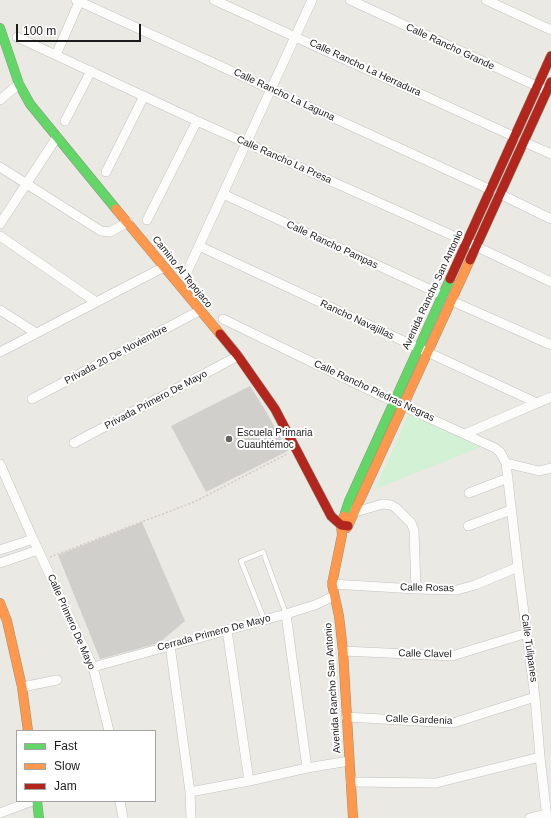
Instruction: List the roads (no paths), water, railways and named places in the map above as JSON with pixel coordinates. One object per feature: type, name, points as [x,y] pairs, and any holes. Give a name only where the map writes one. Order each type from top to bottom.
[{"type":"street","points":[[56,55],[78,0]]},
{"type":"street","name":"Calle Rancho La Laguna","points":[[78,0],[551,219]]},
{"type":"street","name":"Calle Rancho La Herradura","points":[[214,0],[515,137]]},
{"type":"street","points":[[186,274],[312,0]]},
{"type":"street","name":"Calle Rancho Grande","points":[[350,0],[549,92]]},
{"type":"street","points":[[486,0],[551,30]]},
{"type":"street","name":"Camino Al Tepojaco","points":[[0,28],[19,84],[30,104],[238,356],[275,409],[331,516],[345,526]]},
{"type":"street","name":"Calle Rancho La Presa","points":[[17,37],[197,121],[467,242],[551,282]]},
{"type":"street","name":"Avenida Rancho San Antonio","points":[[350,511],[404,406],[476,247],[515,137],[551,56]]},
{"type":"street","points":[[65,121],[91,71]]},
{"type":"street","name":"Avenida Rancho San Antonio","points":[[353,818],[343,651],[339,616],[332,584],[342,535],[350,511],[394,402],[442,295],[467,242],[524,142],[549,92],[551,82]]},
{"type":"street","points":[[0,100],[19,84]]},
{"type":"street","points":[[106,172],[144,96]]},
{"type":"street","points":[[147,220],[197,121]]},
{"type":"street","points":[[0,224],[57,137]]},
{"type":"street","points":[[524,142],[551,154]]},
{"type":"street","points":[[0,167],[101,231],[110,232],[128,222]]},
{"type":"street","name":"Calle Rancho Pampas","points":[[223,194],[442,295]]},
{"type":"street","points":[[0,236],[96,302]]},
{"type":"street","name":"Rancho Navajillas","points":[[199,246],[537,403]]},
{"type":"street","points":[[0,352],[164,267]]},
{"type":"street","points":[[452,301],[551,345]]},
{"type":"street","points":[[0,310],[36,333]]},
{"type":"street","name":"Privada 20 De Noviembre","points":[[32,399],[200,311]]},
{"type":"street","name":"Calle Rancho Piedras Negras","points":[[223,319],[394,402],[495,448],[500,452],[506,463]]},
{"type":"street","name":"Privada Primero De Mayo","points":[[74,444],[238,356]]},
{"type":"street","points":[[465,434],[551,397]]},
{"type":"street","points":[[469,493],[508,478],[506,463],[539,471],[551,468]]},
{"type":"street","name":"Calle Primero De Mayo","points":[[0,464],[38,550],[93,667],[109,730]]},
{"type":"street","name":"Calle Tulipanes","points":[[508,478],[535,697],[546,816]]},
{"type":"street","points":[[350,511],[382,504],[391,505],[411,523],[414,530],[416,589]]},
{"type":"street","points":[[468,526],[511,510]]},
{"type":"street","points":[[0,550],[33,539]]},
{"type":"street","points":[[0,563],[38,550]]},
{"type":"street","name":"Calle Rosas","points":[[332,584],[457,590],[475,585],[518,567]]},
{"type":"street","name":"Cerrada Primero De Mayo","points":[[93,667],[286,614],[315,605],[334,596]]},
{"type":"street","points":[[0,603],[22,687],[28,730]]},
{"type":"street","points":[[286,614],[307,768]]},
{"type":"street","points":[[227,630],[249,782]]},
{"type":"street","name":"Calle Clavel","points":[[343,651],[452,656],[527,633]]},
{"type":"street","points":[[170,645],[190,792],[191,818]]},
{"type":"street","points":[[22,687],[57,680]]},
{"type":"street","name":"Calle Gardenia","points":[[346,716],[453,723],[535,697]]},
{"type":"street","points":[[351,782],[436,783],[540,757]]},
{"type":"street","points":[[190,792],[249,782],[307,768],[349,761]]},
{"type":"street","points":[[0,813],[29,802]]},
{"type":"street","points":[[37,802],[38,818]]},
{"type":"street","points":[[120,802],[123,818]]},
{"type":"street","points":[[530,818],[546,816]]},
{"type":"lane","points":[[264,619],[241,561],[263,552],[286,614]]},
{"type":"place","name":"Escuela Primaria Cuauhtémoc","points":[[229,439]]}]
